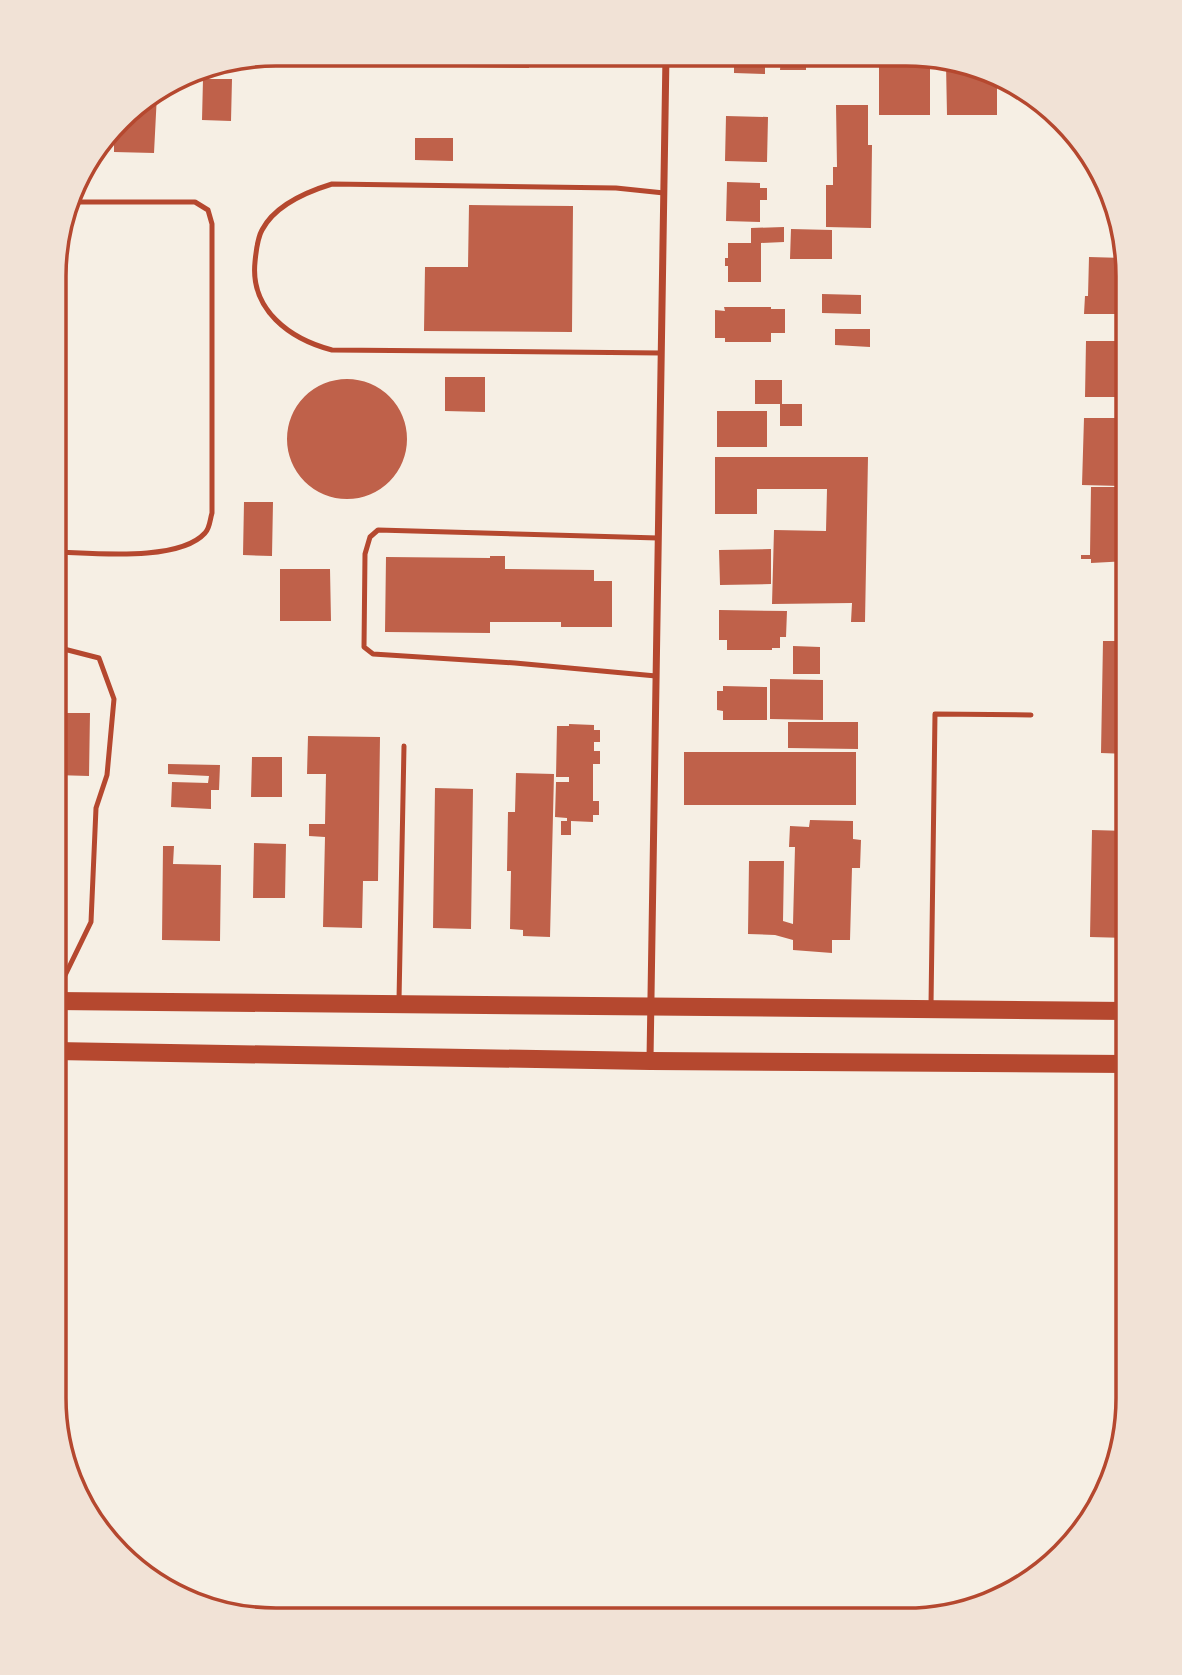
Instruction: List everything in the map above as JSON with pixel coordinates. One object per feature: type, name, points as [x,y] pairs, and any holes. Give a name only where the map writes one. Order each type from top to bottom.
[{"type":"main road","points":[[66,999],[1115,1011]]},
{"type":"main road","points":[[66,1051],[650,1061],[1115,1064]]},
{"type":"street","points":[[650,1061],[666,66]]},
{"type":"lane","points":[[661,353],[332,350],[309,344],[273,319],[256,290],[254,268],[261,230],[277,212],[309,191],[332,184],[616,188],[664,193]]},
{"type":"lane","points":[[66,552],[162,553],[189,546],[208,532],[212,513],[212,224],[208,210],[195,202],[80,202]]},
{"type":"lane","points":[[656,676],[373,654],[364,648],[365,554],[370,537],[378,530],[659,538]]},
{"type":"lane","points":[[66,650],[99,658],[114,699],[107,775],[96,808],[92,922],[66,976]]},
{"type":"lane","points":[[931,1008],[935,714],[1031,715]]},
{"type":"lane","points":[[399,1003],[404,746]]},
{"type":"building","points":[[734,66],[765,66],[765,74],[734,73]]},
{"type":"building","points":[[780,66],[806,66],[806,70],[780,70]]},
{"type":"building","points":[[879,66],[930,68],[930,115],[879,115]]},
{"type":"building","points":[[465,67],[529,67],[529,68]]},
{"type":"building","points":[[946,71],[997,88],[997,115],[947,115]]},
{"type":"building","points":[[232,79],[231,121],[202,120],[203,80]]},
{"type":"building","points":[[156,105],[154,153],[114,152],[114,144],[119,138]]},
{"type":"building","points":[[836,105],[868,105],[868,145],[872,145],[871,228],[826,227],[826,185],[833,185],[833,167],[837,167]]},
{"type":"building","points":[[726,116],[768,117],[767,162],[725,161]]},
{"type":"building","points":[[415,138],[453,138],[453,161],[415,160]]},
{"type":"building","points":[[727,182],[760,183],[760,188],[767,188],[767,200],[760,200],[760,222],[726,221]]},
{"type":"building","points":[[469,205],[573,206],[572,332],[424,331],[425,267],[468,267]]},
{"type":"building","points":[[784,227],[784,242],[761,243],[761,282],[728,282],[725,258],[728,258],[728,243],[751,243],[751,228]]},
{"type":"building","points":[[791,229],[832,230],[832,259],[790,259]]},
{"type":"building","points":[[1089,257],[1115,258],[1116,314],[1084,314],[1085,296],[1088,296]]},
{"type":"building","points":[[822,294],[861,295],[861,314],[822,313]]},
{"type":"building","points":[[724,307],[785,309],[785,333],[771,333],[771,342],[725,342],[725,338],[715,338],[715,310],[725,311]]},
{"type":"building","points":[[835,329],[870,329],[870,347],[835,345]]},
{"type":"building","points":[[1086,341],[1116,341],[1116,397],[1085,397]]},
{"type":"building","points":[[445,377],[485,377],[485,412],[445,411]]},
{"type":"building","points":[[347,379],[370,383],[389,397],[403,416],[407,439],[403,462],[389,481],[370,495],[347,499],[324,495],[305,481],[291,462],[287,439],[291,416],[305,397],[324,383]]},
{"type":"building","points":[[755,380],[782,380],[782,404],[802,404],[802,426],[780,426],[780,404],[755,404]]},
{"type":"building","points":[[717,411],[767,411],[767,447],[717,447]]},
{"type":"building","points":[[1084,418],[1116,418],[1116,486],[1082,485]]},
{"type":"building","points":[[715,457],[868,457],[865,622],[851,622],[852,603],[772,604],[774,530],[826,531],[827,489],[757,489],[757,514],[715,514]]},
{"type":"building","points":[[1091,487],[1116,487],[1116,562],[1091,563],[1091,559],[1081,559],[1081,555],[1090,555]]},
{"type":"building","points":[[244,502],[273,502],[272,556],[243,555]]},
{"type":"building","points":[[771,549],[771,584],[720,585],[719,550]]},
{"type":"building","points":[[505,556],[505,569],[594,570],[594,581],[612,581],[612,627],[561,627],[561,622],[490,622],[490,633],[385,632],[386,557]]},
{"type":"building","points":[[280,569],[330,569],[331,621],[280,621]]},
{"type":"building","points":[[719,610],[787,611],[786,637],[780,637],[780,648],[772,650],[727,650],[727,640],[719,640]]},
{"type":"building","points":[[1103,641],[1116,641],[1116,754],[1101,753]]},
{"type":"building","points":[[793,646],[820,647],[820,674],[793,674]]},
{"type":"building","points":[[770,679],[823,680],[823,720],[770,719]]},
{"type":"building","points":[[723,686],[767,687],[767,720],[723,720],[723,711],[717,710],[717,691],[723,691]]},
{"type":"building","points":[[66,713],[90,713],[89,776],[66,775]]},
{"type":"building","points":[[788,722],[858,722],[858,749],[788,748]]},
{"type":"building","points":[[594,725],[594,730],[600,730],[600,742],[594,742],[594,751],[600,751],[600,764],[593,764],[593,801],[599,801],[599,815],[593,815],[593,822],[571,821],[571,835],[561,835],[561,821],[567,821],[567,818],[555,817],[556,782],[569,782],[569,777],[556,777],[557,726]]},
{"type":"building","points":[[308,736],[380,737],[378,881],[363,881],[362,928],[323,927],[325,837],[309,836],[309,824],[325,824],[326,774],[307,774]]},
{"type":"building","points":[[684,752],[856,752],[856,805],[684,805]]},
{"type":"building","points":[[252,757],[282,757],[282,797],[251,797]]},
{"type":"building","points":[[168,764],[220,765],[219,790],[211,790],[211,809],[171,807],[172,782],[208,783],[209,776],[168,774]]},
{"type":"building","points":[[516,773],[554,774],[550,937],[523,936],[523,930],[510,929],[508,812],[515,812]]},
{"type":"building","points":[[435,788],[473,789],[471,929],[433,928]]},
{"type":"building","points":[[810,820],[853,821],[853,839],[861,840],[860,868],[852,868],[850,940],[832,940],[832,953],[793,950],[793,940],[775,935],[748,934],[749,861],[784,861],[783,921],[793,924],[795,847],[789,847],[790,826],[809,827]]},
{"type":"building","points":[[1092,830],[1116,831],[1115,938],[1090,937]]},
{"type":"building","points":[[254,843],[286,844],[285,898],[253,898]]},
{"type":"building","points":[[163,846],[174,846],[173,864],[221,865],[220,941],[162,940]]}]
